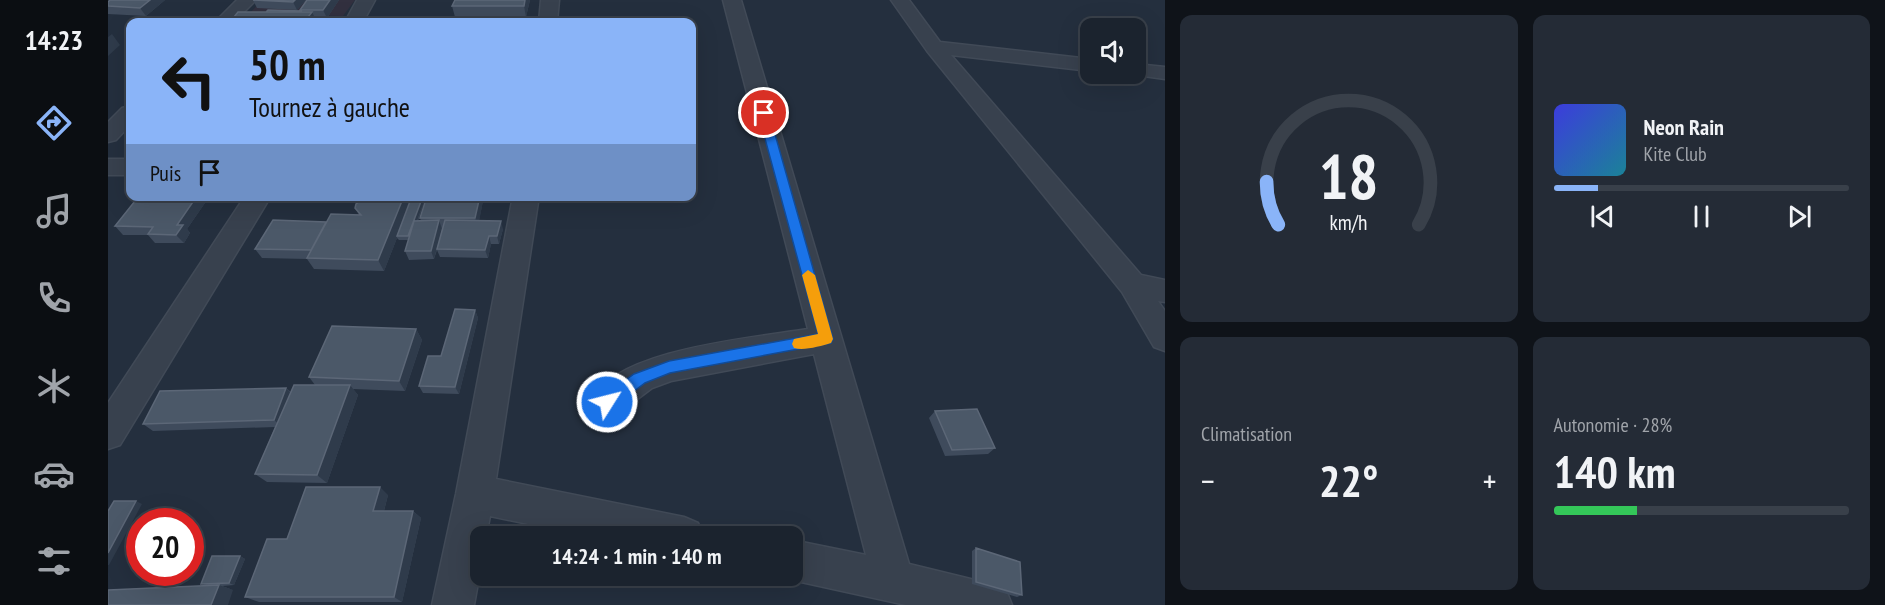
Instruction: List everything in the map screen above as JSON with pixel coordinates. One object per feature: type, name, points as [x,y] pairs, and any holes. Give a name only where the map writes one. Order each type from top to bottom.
[{"type":"street","points":[[228,18],[247,0]]},
{"type":"street","points":[[356,18],[366,0]]},
{"type":"street","points":[[548,18],[550,0]]},
{"type":"street","points":[[732,0],[893,581]]},
{"type":"street","points":[[900,0],[934,47],[1132,284],[1165,338]]},
{"type":"street","points":[[934,47],[1080,64]]},
{"type":"street","points":[[1146,71],[1165,73]]},
{"type":"street","points":[[108,135],[126,117]]},
{"type":"street","points":[[108,167],[126,167]]},
{"type":"street","points":[[108,433],[255,201]]},
{"type":"street","points":[[453,605],[475,494],[525,201]]},
{"type":"street","points":[[1132,284],[1165,291]]},
{"type":"street","points":[[607,402],[640,378],[669,367],[826,339]]},
{"type":"street","points":[[475,494],[631,526]]},
{"type":"street","points":[[803,562],[991,605]]},
{"type":"shaded area","points":[[262,0],[355,0],[343,16],[249,14]]},
{"type":"building","points":[[110,0],[150,0],[140,8],[108,6]]},
{"type":"building","points":[[253,0],[295,0],[293,2]]},
{"type":"building","points":[[307,0],[330,0],[323,10],[300,10]]},
{"type":"building","points":[[455,0],[525,0],[524,6],[452,6]]},
{"type":"building","points":[[268,10],[301,11],[266,12]]},
{"type":"building","points":[[238,12],[312,12],[307,18],[233,18]]},
{"type":"building","points":[[135,201],[194,201],[177,225],[183,225],[176,235],[148,234],[153,227],[115,226]]},
{"type":"building","points":[[360,201],[402,201],[378,260],[307,258],[331,214],[361,215],[355,208]]},
{"type":"building","points":[[410,201],[421,201],[408,236],[397,236]]},
{"type":"building","points":[[425,201],[479,201],[475,218],[420,218]]},
{"type":"building","points":[[273,220],[326,222],[311,250],[255,249]]},
{"type":"building","points":[[439,220],[431,251],[405,251],[414,221]]},
{"type":"building","points":[[445,220],[501,221],[497,236],[489,236],[485,250],[437,249]]},
{"type":"building","points":[[455,309],[475,310],[455,387],[419,386],[428,356],[441,356]]},
{"type":"building","points":[[332,326],[416,329],[399,381],[309,377]]},
{"type":"building","points":[[294,385],[350,385],[317,475],[255,474]]},
{"type":"building","points":[[286,388],[274,420],[143,424],[160,391]]},
{"type":"building","points":[[977,409],[995,448],[952,450],[935,411]]},
{"type":"building","points":[[306,487],[380,487],[373,511],[413,511],[394,597],[245,597],[267,539],[287,539]]},
{"type":"building","points":[[114,501],[136,501],[132,508],[126,508],[126,520],[108,553],[108,511]]},
{"type":"building","points":[[976,548],[1020,562],[1022,595],[976,582]]},
{"type":"building","points":[[212,556],[240,556],[229,583],[204,584],[204,576]]},
{"type":"building","points":[[219,585],[211,605],[108,605],[108,590]]},
{"type":"slow traffic","points":[[799,344],[826,339],[808,275]]},
{"type":"route","points":[[607,402],[640,378],[669,367],[826,339],[764,113]]}]
